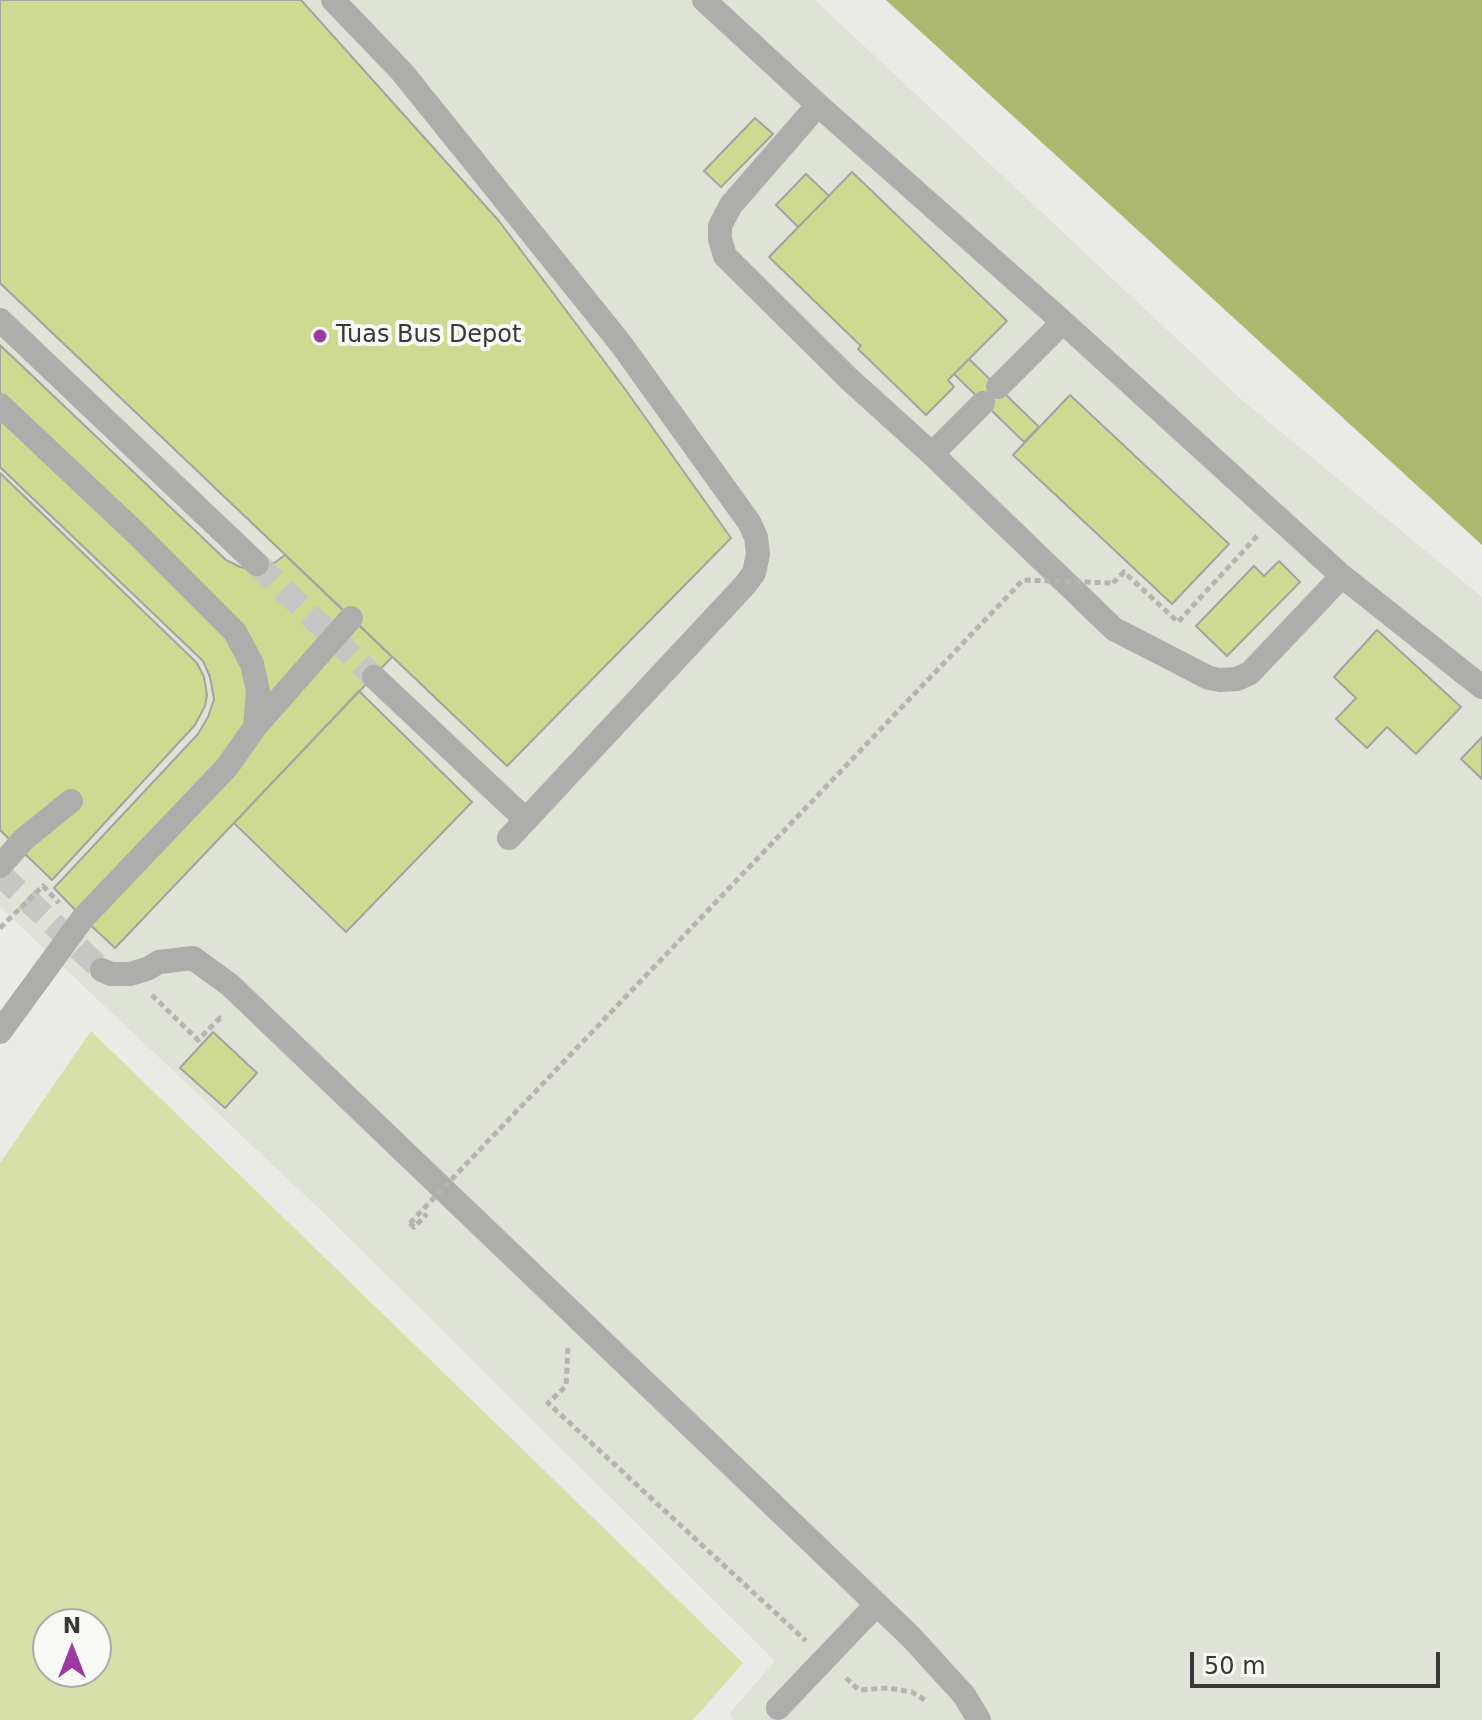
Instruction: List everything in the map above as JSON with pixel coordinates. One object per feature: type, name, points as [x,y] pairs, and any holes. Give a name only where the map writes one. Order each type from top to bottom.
[{"type":"lane","points":[[333,0],[402,72],[621,344],[749,522],[756,537],[758,554],[754,573],[745,585],[509,838]]},
{"type":"lane","points":[[704,0],[1342,576],[1482,687]]},
{"type":"lane","points":[[818,105],[731,205],[720,226],[725,256],[848,378],[1114,629],[1209,678],[1237,679],[1250,673],[1342,576]]},
{"type":"lane","points":[[0,320],[257,564]]},
{"type":"lane","points":[[932,454],[1063,322]]},
{"type":"lane","points":[[0,405],[235,632],[252,664],[258,691],[255,727]]},
{"type":"lane","points":[[0,1032],[83,918],[227,767],[255,727],[351,618]]},
{"type":"lane","points":[[374,677],[526,820]]},
{"type":"lane","points":[[0,866],[24,839],[71,801]]},
{"type":"lane","points":[[102,970],[111,974],[130,974],[159,962],[193,958],[230,985],[877,1604],[964,1695],[979,1720]]},
{"type":"lane","points":[[778,1708],[877,1604]]},
{"type":"path","points":[[427,1214],[414,1227],[410,1223],[1023,580],[1113,583],[1124,572],[1178,622],[1275,515]]},
{"type":"path","points":[[0,928],[43,886],[65,908]]},
{"type":"path","points":[[130,974],[198,1040],[220,1018],[232,1028]]},
{"type":"path","points":[[416,1203],[438,1224]]},
{"type":"path","points":[[568,1346],[566,1386],[548,1403],[859,1690],[888,1688],[912,1692],[931,1703]]},
{"type":"shaded area","points":[[0,0],[815,0],[1242,400],[1482,597],[1482,1720],[735,1720],[729,1714],[775,1661],[332,1221],[0,907]]},
{"type":"green space","points":[[886,0],[1482,0],[1482,545]]},
{"type":"green space","points":[[91,1031],[743,1663],[693,1720],[0,1720],[0,1163]]},
{"type":"building","name":"Tuas Bus Depot","points":[[0,0],[301,0],[499,221],[625,389],[731,538],[507,766],[0,283]]},
{"type":"building","points":[[755,118],[773,134],[721,187],[704,171]]},
{"type":"building","points":[[852,172],[1007,321],[948,380],[954,387],[926,415],[858,349],[861,346],[769,257]]},
{"type":"building","points":[[806,174],[829,196],[798,227],[776,205]]},
{"type":"building","points":[[0,345],[226,560],[255,570],[285,555],[392,657],[115,948],[54,888],[198,734],[214,699],[210,677],[203,661],[0,467]]},
{"type":"building","points":[[969,359],[1039,427],[1024,442],[954,374]]},
{"type":"building","points":[[1070,395],[1229,544],[1172,604],[1013,455]]},
{"type":"building","points":[[0,473],[197,663],[204,677],[207,695],[195,725],[52,880],[0,830]]},
{"type":"building","points":[[1279,561],[1300,582],[1227,656],[1196,626],[1254,566],[1264,576]]},
{"type":"building","points":[[1377,630],[1461,707],[1416,754],[1387,727],[1367,748],[1336,719],[1356,698],[1334,677]]},
{"type":"building","points":[[359,691],[472,802],[346,932],[234,823]]},
{"type":"building","points":[[1482,737],[1482,779],[1461,759]]},
{"type":"building","points":[[213,1032],[257,1073],[225,1108],[180,1068]]},
{"type":"tunnel","points":[[257,564],[374,677]]},
{"type":"tunnel","points":[[0,874],[102,970]]},
{"type":"place","name":"Tuas Bus Depot","points":[[320,336]]}]
